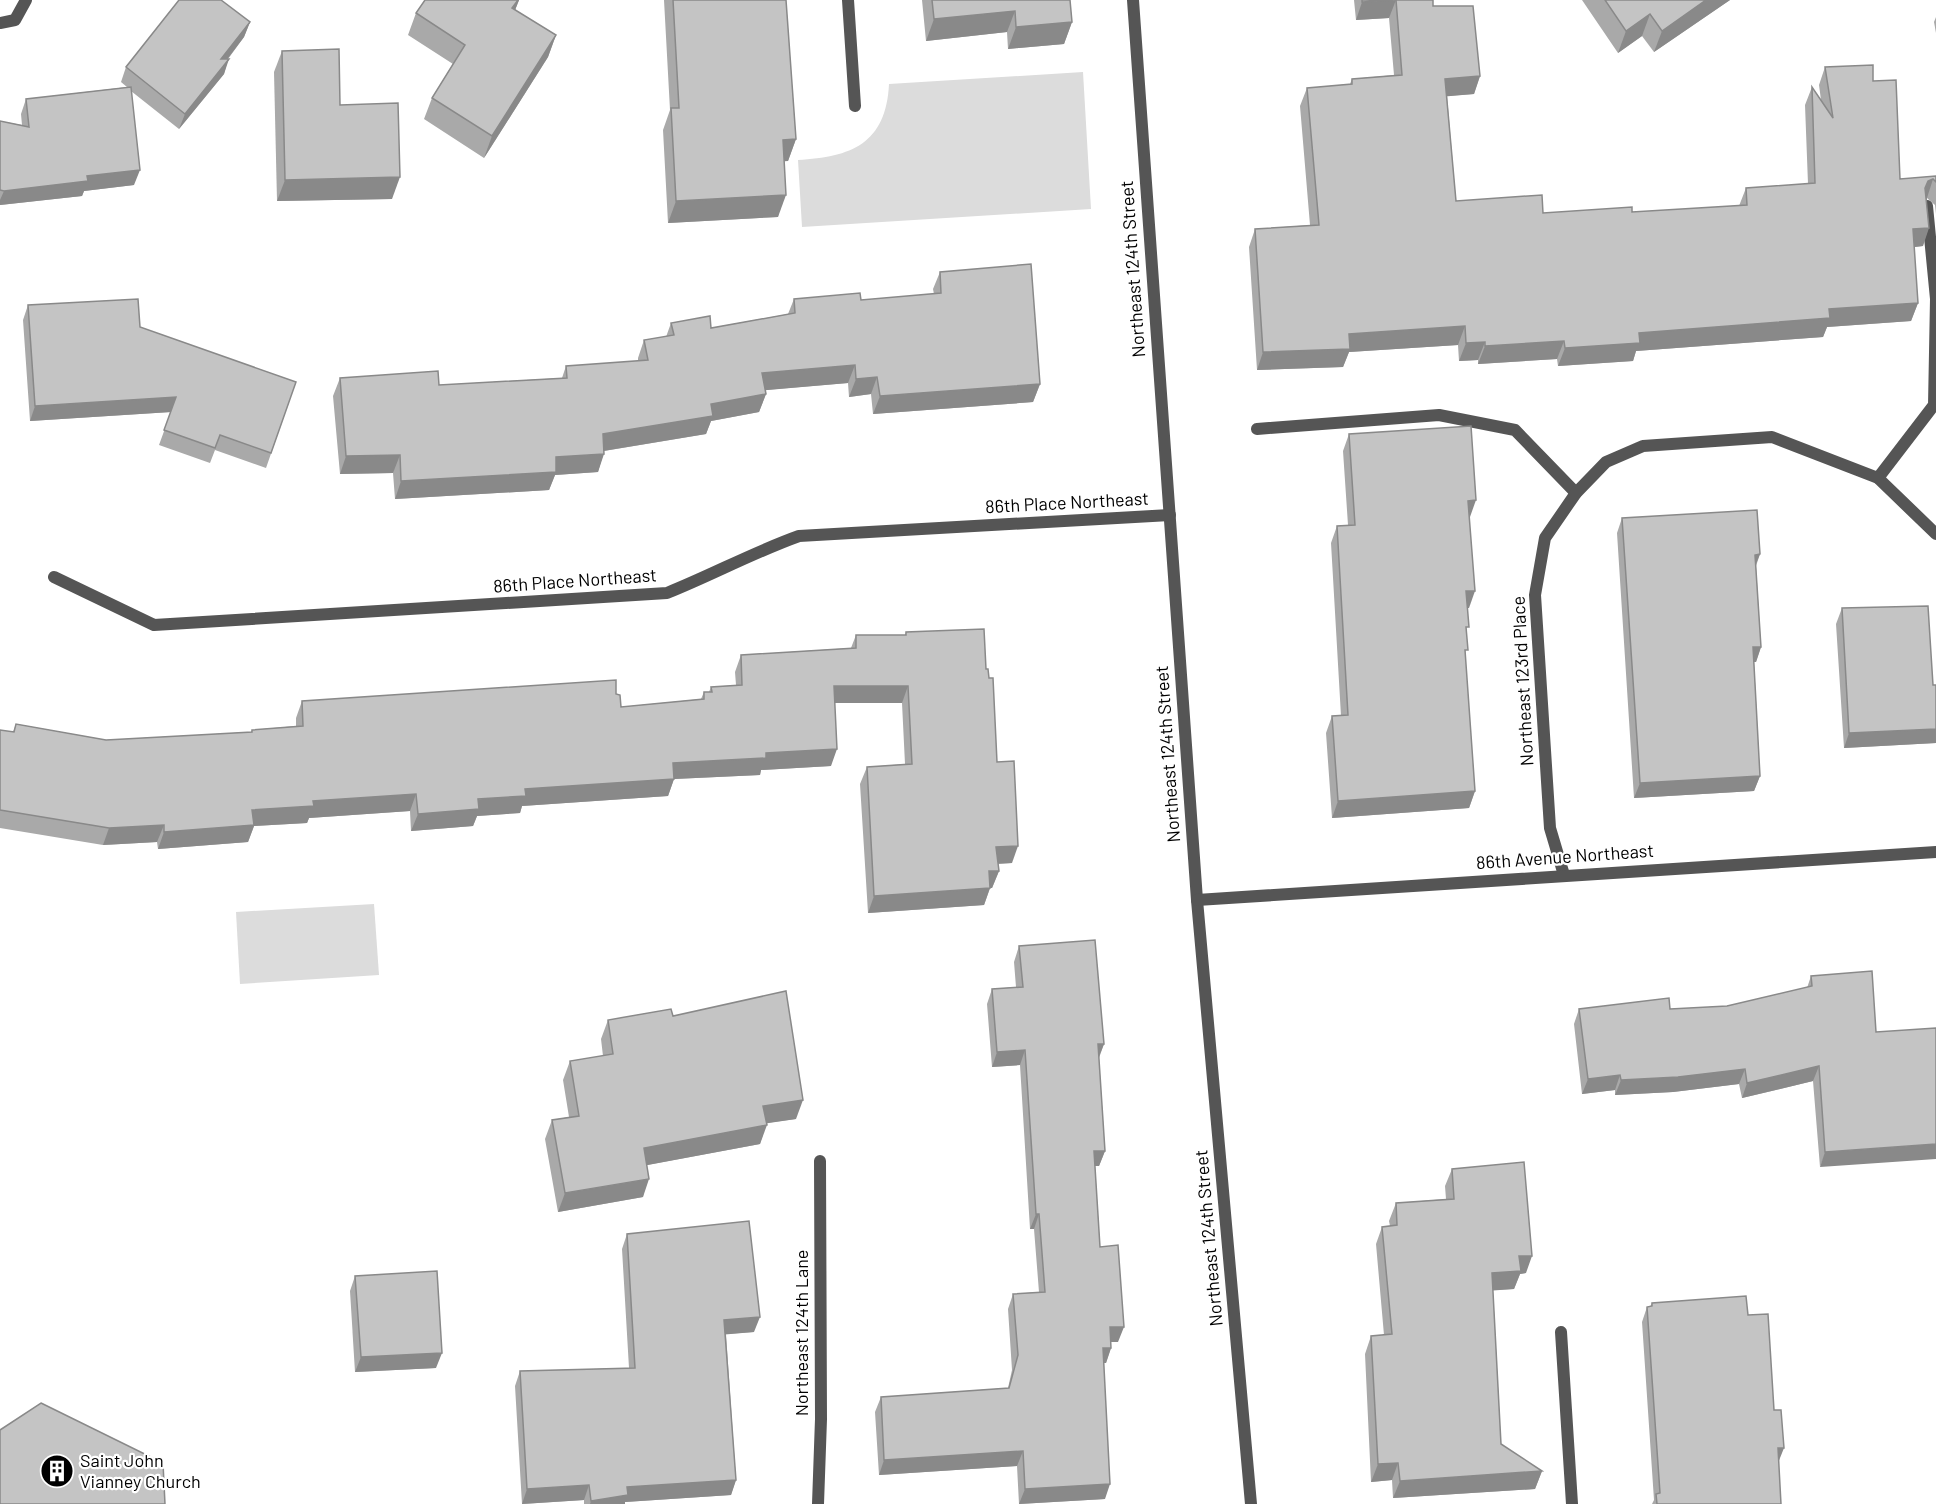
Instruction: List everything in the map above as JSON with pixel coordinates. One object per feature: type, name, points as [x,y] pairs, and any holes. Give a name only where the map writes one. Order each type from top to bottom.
[{"type":"street","points":[[0,23],[15,20],[26,0]]},
{"type":"street","points":[[848,0],[855,106]]},
{"type":"street","name":"Northeast 124th Street","points":[[1133,0],[1197,900],[1251,1504]]},
{"type":"street","points":[[1927,206],[1935,298],[1934,405],[1878,478],[1936,534]]},
{"type":"street","points":[[1257,429],[1438,415],[1515,430],[1576,493]]},
{"type":"street","name":"Northeast 123rd Place","points":[[1564,875],[1550,828],[1535,595],[1545,538],[1576,493],[1606,462],[1643,446],[1772,437],[1878,478]]},
{"type":"street","name":"86th Place Northeast","points":[[54,577],[154,625],[667,593],[724,570],[758,551],[799,536],[1170,515]]},
{"type":"street","name":"86th Avenue Northeast","points":[[1197,900],[1936,852]]},
{"type":"street","name":"Northeast 124th Lane","points":[[818,1504],[821,1419],[820,1161]]},
{"type":"street","points":[[1561,1332],[1572,1504]]},
{"type":"shaded area","points":[[1083,72],[1091,209],[802,227],[798,160],[834,155],[849,150],[873,134],[881,121],[889,84]]},
{"type":"shaded area","points":[[374,904],[379,975],[240,984],[236,912]]},
{"type":"building","points":[[179,0],[221,0],[250,22],[221,59],[229,59],[185,114],[126,67]]},
{"type":"building","points":[[425,0],[518,0],[512,8],[556,35],[492,136],[432,98],[465,45],[416,13]]},
{"type":"building","points":[[673,0],[786,0],[796,139],[783,140],[786,195],[676,201],[671,108],[679,108]]},
{"type":"building","points":[[932,0],[1070,0],[1072,22],[1016,27],[1015,11],[934,19]]},
{"type":"building","points":[[1362,0],[1393,0],[1362,2]]},
{"type":"building","points":[[1396,0],[1433,0],[1433,6],[1473,6],[1480,76],[1445,79],[1456,201],[1542,195],[1543,213],[1632,207],[1632,212],[1747,205],[1746,188],[1815,183],[1812,87],[1833,118],[1825,67],[1873,65],[1873,81],[1896,80],[1900,179],[1936,176],[1936,182],[1933,179],[1928,181],[1925,188],[1929,228],[1913,229],[1918,303],[1829,309],[1830,318],[1639,333],[1640,343],[1565,348],[1564,341],[1485,346],[1485,342],[1466,343],[1465,326],[1349,334],[1350,349],[1263,352],[1255,229],[1319,225],[1307,88],[1352,84],[1352,79],[1402,75]]},
{"type":"building","points":[[1605,0],[1706,0],[1662,31],[1650,14],[1626,31]]},
{"type":"building","points":[[339,49],[340,105],[398,103],[400,177],[285,180],[282,51]]},
{"type":"building","points":[[131,87],[140,170],[87,176],[88,181],[0,190],[0,121],[29,127],[26,99]]},
{"type":"building","points":[[1031,264],[1040,384],[880,396],[877,377],[856,379],[855,365],[762,373],[766,394],[711,404],[713,416],[603,434],[604,454],[556,457],[556,472],[401,481],[400,455],[346,456],[340,378],[438,371],[439,385],[567,378],[566,366],[648,360],[644,340],[674,335],[671,323],[710,316],[711,328],[795,313],[794,299],[860,293],[861,300],[941,293],[940,272]]},
{"type":"building","points":[[138,299],[140,327],[296,382],[271,453],[220,435],[215,448],[164,430],[176,397],[35,406],[28,305]]},
{"type":"building","points":[[1471,426],[1476,500],[1468,501],[1475,591],[1466,591],[1469,627],[1466,627],[1468,650],[1465,650],[1475,791],[1338,801],[1332,716],[1348,715],[1337,526],[1355,525],[1349,434]]},
{"type":"building","points":[[1757,510],[1760,554],[1755,555],[1761,647],[1753,647],[1760,776],[1640,783],[1622,518]]},
{"type":"building","points":[[1928,606],[1933,685],[1936,685],[1936,729],[1849,733],[1842,608]]},
{"type":"building","points":[[984,629],[986,669],[988,669],[989,678],[993,678],[997,762],[1014,761],[1018,846],[996,847],[999,871],[989,871],[990,888],[874,896],[867,767],[912,764],[908,686],[834,686],[837,749],[766,753],[766,758],[673,763],[674,779],[525,789],[526,796],[478,799],[479,809],[418,814],[416,794],[313,801],[314,806],[252,810],[254,825],[164,832],[164,825],[109,828],[0,810],[0,730],[14,732],[16,724],[106,740],[252,732],[252,730],[303,726],[302,701],[616,680],[616,694],[620,695],[621,707],[704,699],[704,692],[712,692],[711,687],[742,685],[741,655],[856,648],[856,635],[906,635],[906,632]]},
{"type":"building","points":[[1095,940],[1104,1044],[1098,1044],[1105,1151],[1094,1151],[1100,1247],[1118,1245],[1124,1327],[1110,1327],[1111,1348],[1103,1348],[1110,1484],[1025,1489],[1023,1451],[884,1460],[881,1397],[1009,1388],[1018,1355],[1013,1294],[1045,1292],[1039,1214],[1036,1214],[1025,1050],[997,1052],[992,989],[1023,987],[1019,946]]},
{"type":"building","points":[[1872,971],[1876,1032],[1936,1028],[1936,1144],[1825,1152],[1819,1066],[1747,1083],[1745,1069],[1678,1077],[1621,1080],[1620,1075],[1588,1079],[1579,1009],[1669,998],[1670,1009],[1727,1006],[1812,986],[1811,976]]},
{"type":"building","points":[[786,991],[803,1100],[763,1106],[767,1125],[644,1148],[649,1179],[565,1193],[552,1120],[579,1116],[570,1061],[613,1054],[608,1020],[671,1009],[673,1016]]},
{"type":"building","points":[[1524,1162],[1532,1256],[1519,1256],[1521,1271],[1492,1273],[1501,1444],[1542,1471],[1400,1481],[1398,1463],[1378,1464],[1371,1336],[1392,1334],[1382,1227],[1397,1225],[1396,1203],[1454,1199],[1452,1169]]},
{"type":"building","points":[[749,1221],[760,1317],[724,1320],[736,1480],[627,1487],[628,1495],[591,1501],[589,1485],[527,1489],[520,1371],[635,1368],[627,1234]]},
{"type":"building","points":[[437,1271],[442,1353],[361,1357],[355,1276]]},
{"type":"building","points":[[1746,1296],[1748,1315],[1768,1314],[1774,1410],[1781,1410],[1784,1448],[1778,1448],[1781,1504],[1657,1504],[1656,1494],[1660,1493],[1647,1307],[1652,1306],[1652,1303]]},
{"type":"building","points":[[41,1403],[163,1463],[165,1504],[0,1504],[0,1430]]},
{"type":"place","name":"Saint John Vianney Church","points":[[57,1471]]}]
